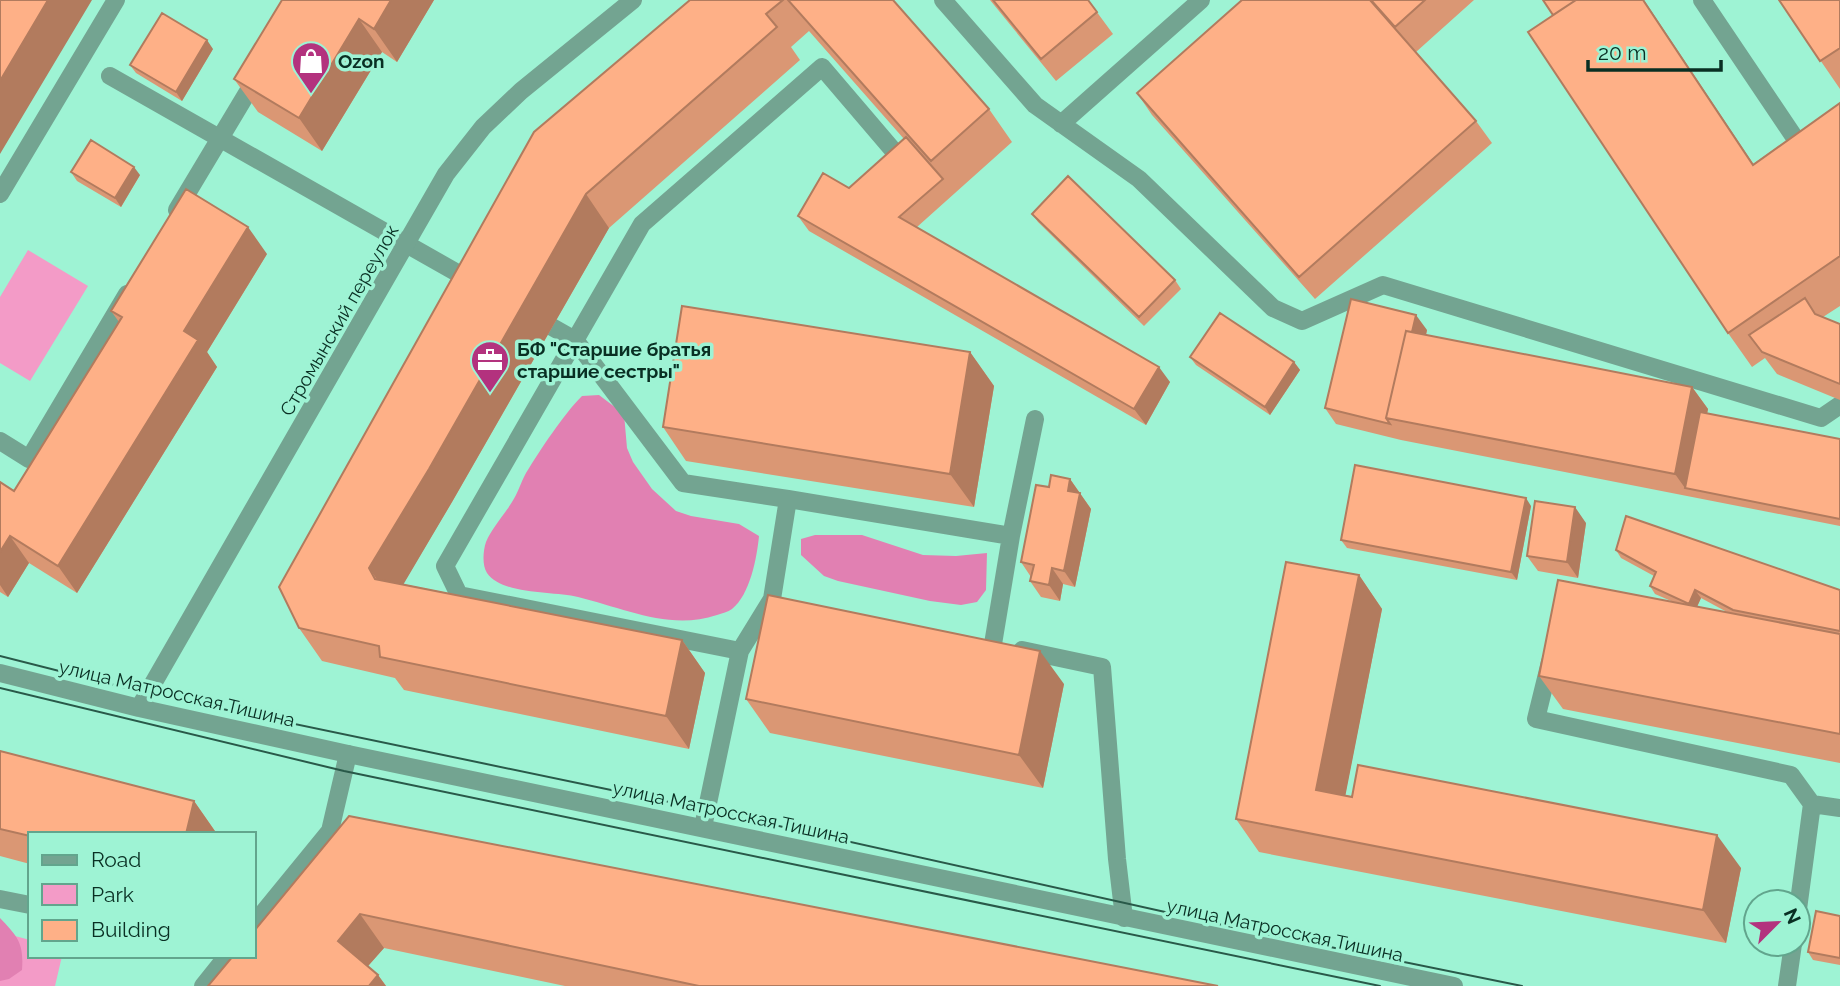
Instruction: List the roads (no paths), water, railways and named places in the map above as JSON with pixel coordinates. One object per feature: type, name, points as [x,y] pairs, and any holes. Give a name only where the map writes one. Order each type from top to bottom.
[{"type":"street","points":[[0,194],[116,0]]},
{"type":"street","name":"Стромынский переулок","points":[[139,708],[408,245],[446,174],[483,127],[520,90],[633,0]]},
{"type":"street","points":[[943,0],[1035,105],[1139,179],[1273,308],[1302,321],[1383,285],[1821,418],[1840,405]]},
{"type":"street","points":[[1061,124],[1201,0]]},
{"type":"street","points":[[1702,0],[1805,153],[1840,128]]},
{"type":"street","points":[[171,221],[269,58]]},
{"type":"street","points":[[740,651],[459,595],[445,566],[642,224],[822,67],[892,149]]},
{"type":"street","points":[[110,76],[488,290]]},
{"type":"street","points":[[0,442],[29,458],[135,281]]},
{"type":"street","points":[[552,327],[575,340],[683,483],[1011,536]]},
{"type":"street","points":[[1035,419],[987,643],[1102,667],[1124,918]]},
{"type":"street","points":[[703,827],[740,651],[778,601],[788,499]]},
{"type":"street","points":[[1555,639],[1536,719],[1791,775],[1812,804],[1801,888]]},
{"type":"street","name":"улица Матросская Тишина","points":[[0,673],[139,708],[348,754],[1454,986]]},
{"type":"street","points":[[256,922],[330,831],[348,754]]},
{"type":"street","points":[[1812,804],[1840,808]]},
{"type":"street","points":[[0,899],[28,905]]},
{"type":"street","points":[[203,986],[226,958]]},
{"type":"street","points":[[1787,986],[1791,958]]},
{"type":"tram line","points":[[0,656],[146,693],[707,810],[1237,928],[1522,986]]},
{"type":"tram line","points":[[0,688],[344,771],[1380,986]]},
{"type":"place","name":"Ozon","points":[[311,95]]},
{"type":"place","name":"БФ \"Старшие братья старшие сестры\"","points":[[490,394]]}]
